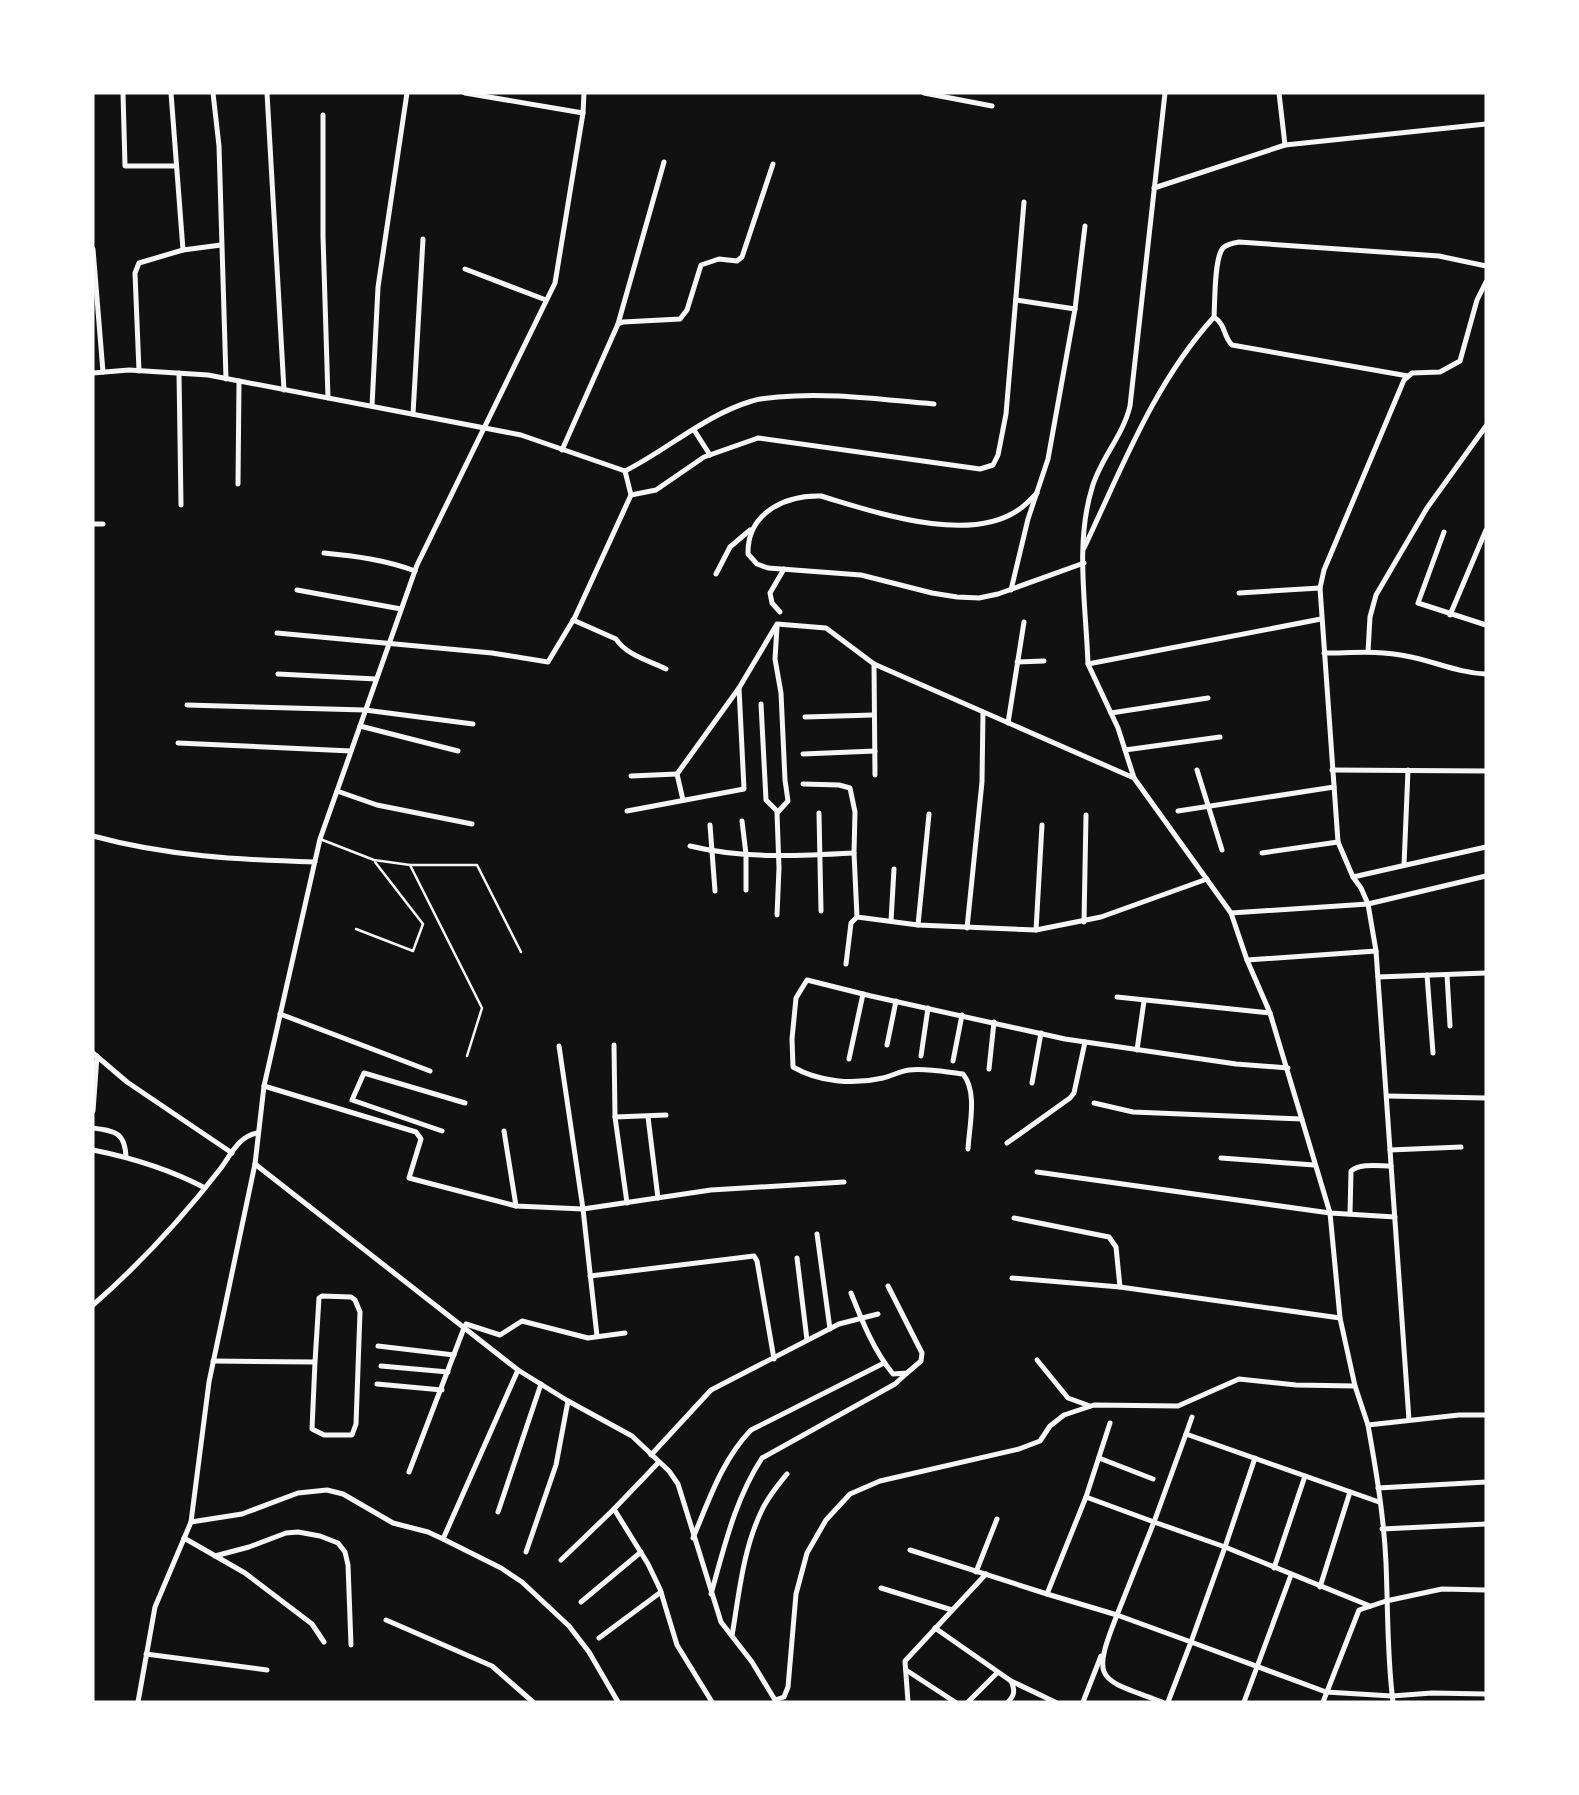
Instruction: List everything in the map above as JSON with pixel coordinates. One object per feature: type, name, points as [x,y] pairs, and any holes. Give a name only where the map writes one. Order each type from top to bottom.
[{"type":"street","points":[[123,93],[125,166],[176,166]]},
{"type":"street","points":[[171,93],[183,250]]},
{"type":"street","points":[[213,93],[219,146],[226,379]]},
{"type":"street","points":[[267,93],[284,390]]},
{"type":"street","points":[[372,406],[378,287],[407,93]]},
{"type":"street","points":[[465,93],[583,113]]},
{"type":"street","points":[[138,1702],[155,1607],[191,1522],[213,1361],[255,1164],[264,1086],[320,839],[415,571],[555,283],[584,93]]},
{"type":"street","points":[[924,93],[992,106]]},
{"type":"street","points":[[1164,93],[1130,406],[1126,424],[1093,484],[1086,509],[1084,563],[1088,664],[1111,713],[1134,778],[1231,913],[1288,1068],[1330,1213],[1339,1318],[1355,1386],[1368,1425],[1386,1562],[1392,1699]]},
{"type":"street","points":[[1279,93],[1285,145]]},
{"type":"street","points":[[323,115],[323,236],[328,398]]},
{"type":"street","points":[[1154,188],[1285,145],[1486,124]]},
{"type":"street","points":[[562,450],[618,324],[664,162]]},
{"type":"street","points":[[618,324],[680,319],[687,310],[701,265],[719,260],[737,261],[742,257],[773,164]]},
{"type":"street","points":[[631,495],[656,490],[710,455],[758,438],[980,469],[988,467],[996,461],[1006,414],[1024,202]]},
{"type":"street","points":[[1011,590],[1048,459],[1075,309],[1086,226]]},
{"type":"street","points":[[413,414],[423,239]]},
{"type":"street","points":[[1084,549],[1163,384],[1194,339],[1214,317],[1219,255],[1222,250],[1233,243],[1439,256],[1486,266]]},
{"type":"street","points":[[139,371],[135,273],[139,264],[183,250],[221,246]]},
{"type":"street","points":[[93,249],[103,372]]},
{"type":"street","points":[[465,269],[546,300]]},
{"type":"street","points":[[1409,1420],[1376,951],[1368,904],[1338,842],[1320,588],[1329,558],[1404,380],[1412,373],[1440,372],[1460,361],[1477,300],[1486,282]]},
{"type":"street","points":[[1016,300],[1075,309]]},
{"type":"street","points":[[1214,317],[1224,327],[1232,345],[1408,376]]},
{"type":"street","points":[[93,373],[139,371],[226,379],[521,435],[625,471],[648,460],[708,421],[752,400],[841,396],[934,404]]},
{"type":"street","points":[[179,373],[181,505]]},
{"type":"street","points":[[238,485],[239,382]]},
{"type":"street","points":[[1368,652],[1370,617],[1376,595],[1427,508],[1486,426]]},
{"type":"street","points":[[694,430],[710,455]]},
{"type":"street","points":[[277,633],[492,653],[548,662],[573,621],[631,495],[625,471]]},
{"type":"street","points":[[716,573],[730,547],[751,530],[758,519],[788,499],[821,496],[923,524],[975,524],[1004,518],[1021,508],[1037,493]]},
{"type":"street","points":[[93,524],[103,524]]},
{"type":"street","points":[[751,530],[748,548],[750,559],[768,568],[861,575],[957,597],[979,598],[1011,590],[1084,563]]},
{"type":"street","points":[[1450,615],[1486,530]]},
{"type":"street","points":[[1444,532],[1418,603],[1486,625]]},
{"type":"street","points":[[324,553],[354,556],[415,571]]},
{"type":"street","points":[[780,612],[772,603],[770,593],[784,569]]},
{"type":"street","points":[[1239,593],[1320,588]]},
{"type":"street","points":[[296,590],[401,609]]},
{"type":"street","points":[[1088,664],[1321,619]]},
{"type":"street","points":[[573,621],[616,639],[627,650],[666,669]]},
{"type":"street","points":[[1009,723],[1024,622]]},
{"type":"street","points":[[778,624],[825,628],[874,664],[1134,778]]},
{"type":"street","points":[[683,800],[677,774],[739,688],[778,624]]},
{"type":"street","points":[[778,624],[775,659],[781,694],[788,802],[778,812]]},
{"type":"street","points":[[1324,653],[1368,652],[1409,656],[1458,671],[1486,674]]},
{"type":"street","points":[[1017,662],[1044,662]]},
{"type":"street","points":[[874,664],[875,775]]},
{"type":"street","points":[[278,674],[376,679]]},
{"type":"street","points":[[627,811],[744,789],[739,688]]},
{"type":"street","points":[[1111,713],[1208,698]]},
{"type":"street","points":[[761,704],[766,800],[778,812],[777,915]]},
{"type":"street","points":[[187,705],[365,710],[473,723]]},
{"type":"street","points":[[967,928],[982,782],[983,712]]},
{"type":"street","points":[[805,717],[873,715]]},
{"type":"street","points":[[360,726],[458,751]]},
{"type":"street","points":[[1125,750],[1220,737]]},
{"type":"street","points":[[178,743],[351,751]]},
{"type":"street","points":[[803,754],[874,751]]},
{"type":"street","points":[[1197,770],[1206,806],[1222,850]]},
{"type":"street","points":[[1332,770],[1486,771]]},
{"type":"street","points":[[1404,865],[1408,770]]},
{"type":"street","points":[[631,776],[677,774]]},
{"type":"street","points":[[803,784],[850,788],[855,812],[857,917]]},
{"type":"street","points":[[1178,811],[1334,787]]},
{"type":"street","points":[[337,791],[377,805],[472,824]]},
{"type":"street","points":[[820,813],[821,911]]},
{"type":"street","points":[[918,925],[929,814]]},
{"type":"street","points":[[1084,922],[1086,815]]},
{"type":"street","points":[[742,821],[746,853],[746,890]]},
{"type":"street","points":[[710,825],[715,891]]},
{"type":"street","points":[[1035,930],[1042,825]]},
{"type":"street","points":[[93,836],[120,843],[224,859],[315,862]]},
{"type":"street","points":[[1262,853],[1338,842]]},
{"type":"street","points":[[690,846],[713,852],[779,857],[854,853]]},
{"type":"street","points":[[1353,877],[1486,847]]},
{"type":"street","points":[[891,921],[894,869]]},
{"type":"street","points":[[1231,913],[1368,904],[1486,876]]},
{"type":"street","points":[[846,964],[850,923],[857,917],[918,925],[1035,930],[1084,922],[1207,879]]},
{"type":"street","points":[[1247,960],[1376,951]]},
{"type":"street","points":[[1378,978],[1486,973]]},
{"type":"street","points":[[1427,975],[1433,1053]]},
{"type":"street","points":[[1447,975],[1450,1026]]},
{"type":"street","points":[[968,1149],[971,1090],[963,1074],[930,1069],[906,1070],[882,1079],[841,1082],[808,1075],[793,1067],[792,1039],[796,998],[807,980],[1084,1042],[1236,1064],[1288,1068]]},
{"type":"street","points":[[849,1059],[863,994]]},
{"type":"street","points":[[1117,997],[1270,1013]]},
{"type":"street","points":[[887,1045],[896,1001]]},
{"type":"street","points":[[1137,1050],[1144,1001]]},
{"type":"street","points":[[920,1056],[928,1008]]},
{"type":"street","points":[[280,1014],[430,1071]]},
{"type":"street","points":[[953,1061],[962,1015]]},
{"type":"street","points":[[989,1069],[994,1022]]},
{"type":"street","points":[[1032,1083],[1041,1033]]},
{"type":"street","points":[[1007,1143],[1074,1093],[1084,1042]]},
{"type":"street","points":[[614,1045],[615,1117],[627,1203]]},
{"type":"street","points":[[559,1046],[583,1209],[597,1336]]},
{"type":"street","points":[[93,1111],[95,1055]]},
{"type":"street","points":[[95,1055],[127,1082],[232,1153]]},
{"type":"street","points":[[345,1111],[364,1073],[464,1103]]},
{"type":"street","points":[[264,1086],[416,1132],[421,1139],[410,1178],[516,1206],[583,1209],[710,1190],[844,1182]]},
{"type":"street","points":[[1387,1096],[1486,1098]]},
{"type":"street","points":[[352,1100],[442,1131]]},
{"type":"street","points":[[1094,1103],[1133,1112],[1302,1119]]},
{"type":"street","points":[[615,1117],[666,1115]]},
{"type":"street","points":[[648,1117],[658,1198]]},
{"type":"street","points":[[93,1128],[113,1131],[119,1135],[125,1142],[126,1157]]},
{"type":"street","points":[[504,1131],[516,1206]]},
{"type":"street","points":[[93,1305],[124,1278],[205,1188],[245,1136],[258,1133]]},
{"type":"street","points":[[1390,1150],[1461,1147]]},
{"type":"street","points":[[93,1150],[172,1171],[205,1188]]},
{"type":"street","points":[[1221,1158],[1314,1165]]},
{"type":"street","points":[[255,1164],[518,1370],[632,1436],[659,1462],[678,1484],[721,1622],[766,1682],[775,1700],[784,1697],[788,1687],[796,1594],[807,1553],[826,1520],[850,1494],[880,1481],[1019,1449],[1040,1441],[1050,1426],[1063,1415],[1090,1406],[1178,1406],[1239,1380],[1355,1386]]},
{"type":"street","points":[[1350,1214],[1351,1171],[1361,1167],[1391,1166]]},
{"type":"street","points":[[1037,1172],[1330,1213],[1395,1217]]},
{"type":"street","points":[[1014,1218],[1109,1237],[1116,1247],[1120,1287]]},
{"type":"street","points":[[817,1234],[830,1329]]},
{"type":"street","points":[[590,1276],[754,1256],[774,1359]]},
{"type":"street","points":[[797,1258],[807,1340]]},
{"type":"street","points":[[1012,1278],[1120,1287],[1339,1318]]},
{"type":"street","points":[[711,1594],[729,1530],[752,1473],[762,1458],[895,1384],[921,1361],[922,1353],[888,1286]]},
{"type":"street","points":[[851,1293],[884,1363],[893,1374],[907,1373]]},
{"type":"street","points":[[351,1297],[360,1312],[356,1423],[352,1435],[324,1435],[312,1429],[315,1362],[319,1298],[351,1297]]},
{"type":"street","points":[[651,1455],[711,1390],[830,1329],[878,1314]]},
{"type":"street","points":[[409,1472],[466,1324],[500,1335],[522,1321],[588,1338],[625,1333]]},
{"type":"street","points":[[378,1346],[454,1355]]},
{"type":"street","points":[[1037,1360],[1068,1398],[1090,1406]]},
{"type":"street","points":[[213,1361],[315,1362]]},
{"type":"street","points":[[693,1538],[720,1475],[740,1442],[751,1430],[884,1363]]},
{"type":"street","points":[[381,1366],[448,1372]]},
{"type":"street","points":[[443,1539],[518,1370]]},
{"type":"street","points":[[377,1384],[442,1390]]},
{"type":"street","points":[[498,1512],[541,1384]]},
{"type":"street","points":[[526,1552],[556,1465],[568,1401]]},
{"type":"street","points":[[1368,1425],[1459,1415],[1486,1415]]},
{"type":"street","points":[[1083,1702],[1192,1417]]},
{"type":"street","points":[[1047,1594],[1086,1497],[1110,1423]]},
{"type":"street","points":[[1186,1434],[1379,1502]]},
{"type":"street","points":[[1099,1458],[1153,1479]]},
{"type":"street","points":[[1168,1702],[1255,1458]]},
{"type":"street","points":[[561,1560],[659,1462]]},
{"type":"street","points":[[732,1636],[745,1561],[757,1522],[763,1507],[787,1474]]},
{"type":"street","points":[[1274,1568],[1305,1476]]},
{"type":"street","points":[[1378,1488],[1486,1482]]},
{"type":"street","points":[[191,1522],[242,1514],[298,1493],[327,1490],[343,1494],[393,1523],[428,1532],[501,1567],[522,1582],[561,1618],[589,1652],[618,1702]]},
{"type":"street","points":[[1320,1587],[1350,1492]]},
{"type":"street","points":[[1086,1497],[1225,1547],[1370,1606]]},
{"type":"street","points":[[614,1509],[641,1552],[661,1592],[677,1645],[712,1702]]},
{"type":"street","points":[[976,1572],[997,1518]]},
{"type":"street","points":[[1382,1529],[1486,1524]]},
{"type":"street","points":[[215,1556],[286,1533],[320,1536],[338,1544],[345,1552],[348,1565],[351,1645]]},
{"type":"street","points":[[184,1538],[245,1573],[312,1624],[324,1642]]},
{"type":"street","points":[[910,1550],[1117,1615],[1326,1692],[1392,1699],[1432,1693],[1486,1694]]},
{"type":"street","points":[[582,1602],[641,1552]]},
{"type":"street","points":[[908,1702],[905,1661],[986,1574]]},
{"type":"street","points":[[1244,1702],[1291,1575]]},
{"type":"street","points":[[881,1588],[952,1610]]},
{"type":"street","points":[[1323,1702],[1359,1610],[1386,1601],[1442,1589],[1486,1590]]},
{"type":"street","points":[[599,1638],[661,1592]]},
{"type":"street","points":[[386,1620],[492,1666],[533,1702]]},
{"type":"street","points":[[935,1628],[1010,1681],[1055,1702]]},
{"type":"street","points":[[146,1654],[267,1670]]},
{"type":"street","points":[[1102,1654],[1102,1671],[1112,1683],[1162,1702]]},
{"type":"street","points":[[906,1670],[955,1702]]},
{"type":"street","points":[[968,1702],[997,1672]]},
{"type":"street","points":[[1008,1702],[1013,1697],[1014,1688],[1010,1681]]},
{"type":"lane","points":[[320,839],[374,860],[410,865],[477,865],[521,952]]},
{"type":"lane","points":[[356,929],[413,951],[423,924],[374,860]]},
{"type":"lane","points":[[410,865],[481,1007],[467,1056]]}]
